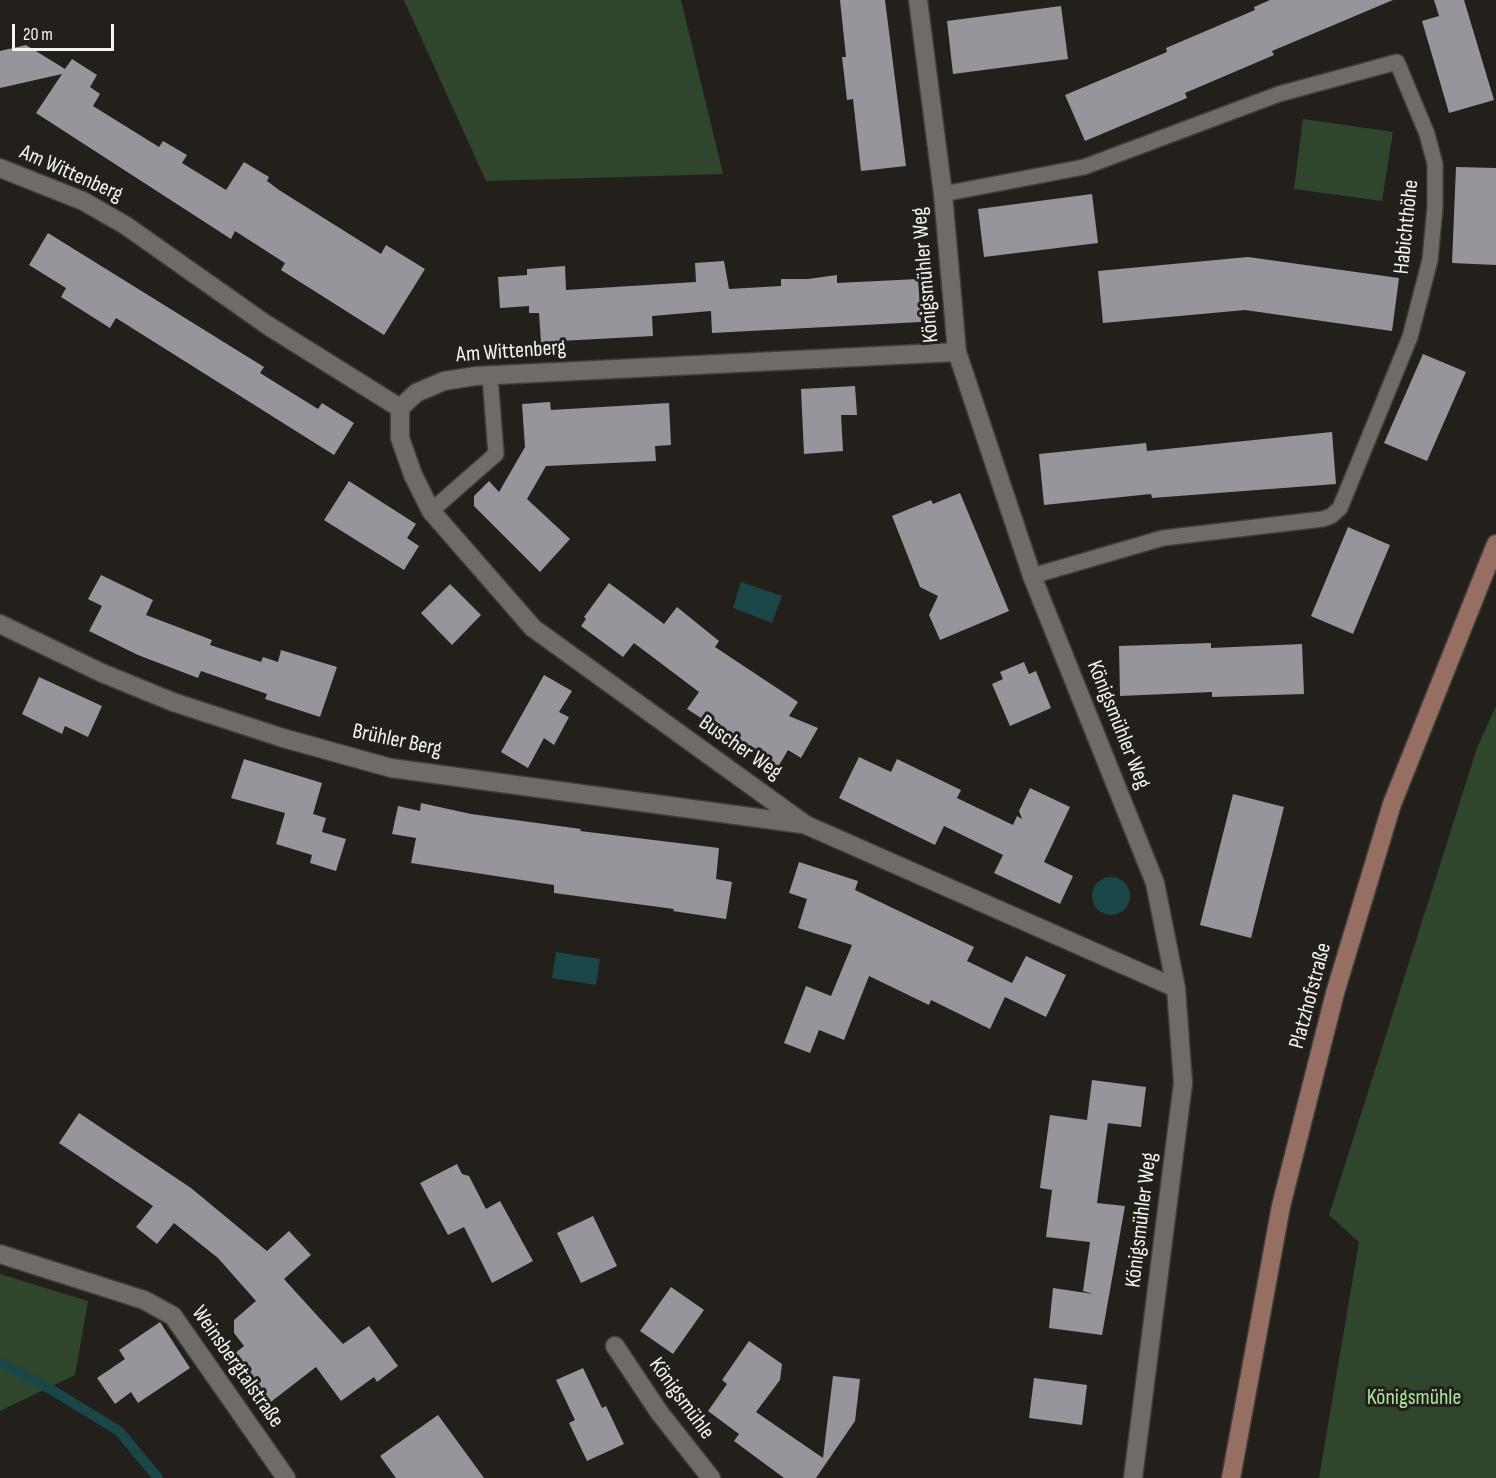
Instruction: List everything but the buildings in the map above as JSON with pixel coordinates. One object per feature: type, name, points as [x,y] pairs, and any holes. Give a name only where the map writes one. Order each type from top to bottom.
[{"type":"main road","name":"Platzhofstraße","points":[[1231,1478],[1281,1206],[1335,993],[1392,804],[1496,544]]},
{"type":"street","name":"Königsmühler Weg","points":[[918,0],[943,194],[957,352],[1032,576],[1155,883],[1168,936],[1176,988],[1183,1083],[1133,1478]]},
{"type":"street","name":"Am Wittenberg","points":[[0,168],[83,201],[125,225],[257,318],[400,408],[416,393],[444,381],[490,376],[957,352]]},
{"type":"street","name":"Buscher Weg","points":[[400,408],[400,438],[413,475],[431,511],[533,628],[806,825],[1176,988]]},
{"type":"street","name":"Brühler Berg","points":[[0,624],[102,673],[173,702],[283,738],[391,768],[806,825]]},
{"type":"street","name":"Weinsbergtalstraße","points":[[0,1254],[144,1300],[173,1316],[283,1477]]},
{"type":"street","name":"Königsmühle","points":[[615,1346],[658,1412],[711,1478]]},
{"type":"lane","name":"Habichthöhe","points":[[943,194],[1084,167],[1280,94],[1397,62],[1427,134],[1435,164],[1435,207],[1430,260],[1410,337],[1340,508],[1331,516],[1323,519],[1162,538],[1032,576]]},
{"type":"lane","points":[[431,511],[496,454],[490,376]]},
{"type":"green space","points":[[404,0],[681,0],[723,174],[486,181]]},
{"type":"green space","points":[[1303,119],[1393,132],[1382,201],[1294,189]]},
{"type":"green space","points":[[1496,706],[1496,1478],[1319,1478],[1359,1242],[1329,1215],[1477,748]]},
{"type":"green space","points":[[0,1274],[88,1301],[75,1375],[0,1411]]},
{"type":"water","points":[[741,582],[782,596],[772,623],[733,608]]},
{"type":"water","points":[[1111,877],[1125,882],[1130,896],[1125,910],[1111,915],[1097,910],[1092,896],[1097,882]]},
{"type":"water","points":[[556,952],[600,959],[596,985],[552,978]]},
{"type":"waterway","points":[[0,1363],[47,1387],[119,1431],[158,1478]]}]
